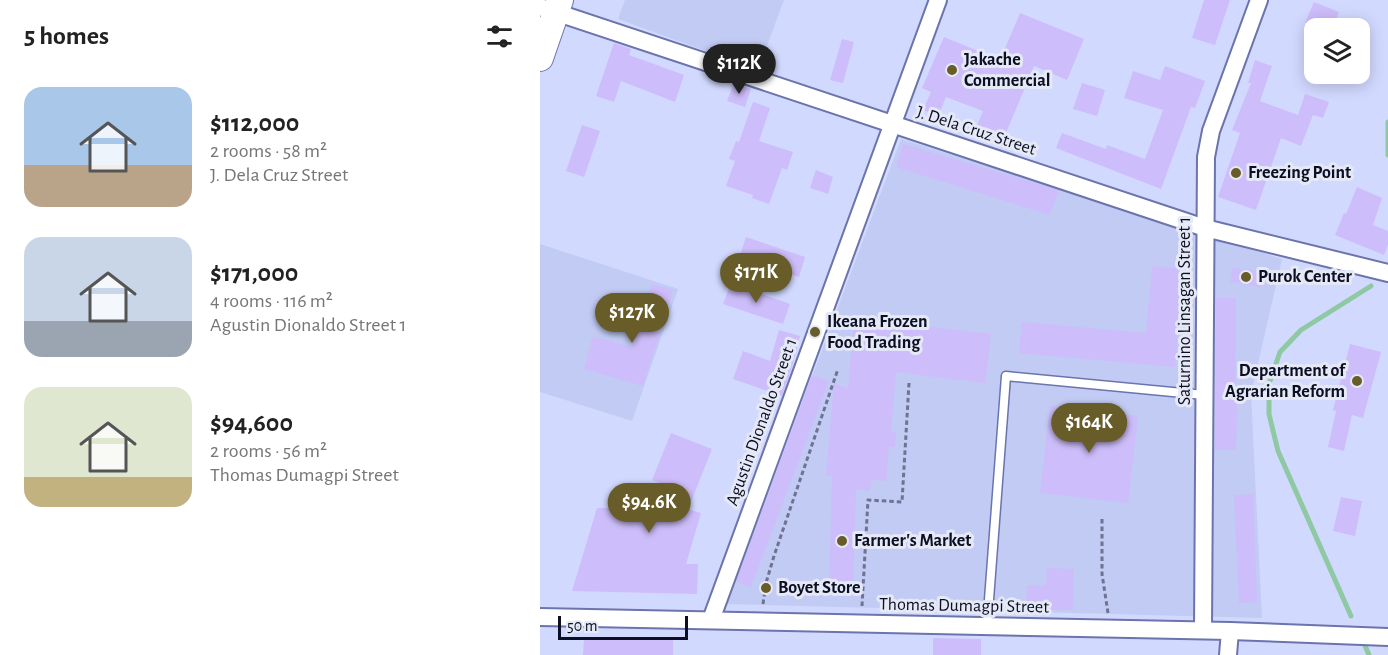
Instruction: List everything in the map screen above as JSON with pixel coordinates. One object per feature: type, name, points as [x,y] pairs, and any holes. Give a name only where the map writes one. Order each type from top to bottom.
[{"type":"main road","points":[[540,58],[552,7]]},
{"type":"street","name":"Agustin Dionaldo Street 1","points":[[711,620],[938,0]]},
{"type":"street","name":"Saturnino Linsagan Street 1","points":[[1203,630],[1206,157],[1211,131],[1259,0]]},
{"type":"street","name":"J. Dela Cruz Street","points":[[552,7],[892,124],[1205,228],[1388,273]]},
{"type":"street","name":"Thomas Dumagpi Street","points":[[540,617],[1203,630],[1388,638]]},
{"type":"street","points":[[1228,655],[1230,631]]},
{"type":"lane","points":[[987,626],[1006,376],[1204,395]]},
{"type":"path","points":[[762,621],[769,571],[838,369]]},
{"type":"path","points":[[861,623],[868,500],[902,502],[909,383]]},
{"type":"path","points":[[1102,519],[1102,574],[1111,628]]},
{"type":"shaded area","points":[[625,0],[784,0],[758,70],[618,19]]},
{"type":"shaded area","points":[[901,139],[1282,259],[1251,394],[1262,618],[727,604]]},
{"type":"shaded area","points":[[540,244],[678,289],[632,421],[540,392]]},
{"type":"building","points":[[1204,0],[1230,0],[1215,45],[1192,38]]},
{"type":"building","points":[[1314,2],[1339,12],[1337,18],[1307,18]]},
{"type":"building","points":[[1020,13],[1084,39],[1067,80],[1034,66],[1003,140],[976,128],[983,111],[946,97],[938,116],[923,110],[931,92],[922,88],[944,37],[1000,60]]},
{"type":"building","points":[[842,39],[854,42],[843,83],[830,80]]},
{"type":"building","points":[[614,43],[631,49],[629,55],[684,75],[675,102],[621,81],[614,102],[596,96]]},
{"type":"building","points":[[1255,60],[1272,66],[1260,101],[1298,115],[1305,94],[1329,102],[1323,118],[1313,115],[1301,146],[1281,138],[1256,210],[1218,197],[1240,133],[1232,130],[1251,83],[1248,83]]},
{"type":"building","points":[[1165,66],[1205,81],[1195,108],[1191,107],[1161,189],[1056,148],[1062,133],[1106,149],[1107,145],[1145,159],[1163,110],[1124,98],[1133,71],[1160,80]]},
{"type":"building","points":[[734,83],[751,89],[745,107],[727,101]]},
{"type":"building","points":[[1082,83],[1105,90],[1097,116],[1073,109]]},
{"type":"building","points":[[753,102],[770,108],[759,141],[793,152],[787,170],[782,168],[769,204],[752,198],[753,195],[726,186],[735,161],[729,159],[736,141],[739,142]]},
{"type":"building","points":[[582,125],[600,131],[584,177],[566,171]]},
{"type":"building","points":[[903,144],[1059,190],[1050,215],[896,167]]},
{"type":"building","points":[[816,170],[833,177],[828,194],[810,188]]},
{"type":"building","points":[[1357,187],[1382,198],[1373,225],[1388,231],[1388,245],[1384,255],[1335,235]]},
{"type":"building","points":[[746,237],[805,257],[799,277],[739,258]]},
{"type":"building","points":[[1152,266],[1183,269],[1175,367],[1019,353],[1022,322],[1146,333]]},
{"type":"building","name":"Purok Center","points":[[1232,268],[1263,272],[1261,287],[1230,282]]},
{"type":"building","points":[[731,283],[790,304],[783,324],[723,304]]},
{"type":"building","points":[[652,284],[673,290],[643,386],[584,369],[593,336],[631,347]]},
{"type":"building","points":[[1216,298],[1236,298],[1236,450],[1215,450]]},
{"type":"building","points":[[883,321],[991,334],[985,383],[896,372],[891,431],[896,432],[895,447],[889,447],[886,481],[871,480],[870,491],[856,489],[853,589],[829,588],[832,476],[826,476],[834,383],[848,389],[853,326],[882,330]]},
{"type":"building","points":[[779,330],[800,336],[782,396],[733,379],[743,351],[770,361]]},
{"type":"building","name":"Department of Agrarian Reform","points":[[1350,344],[1381,352],[1363,418],[1352,415],[1344,451],[1328,447],[1336,411],[1333,410]]},
{"type":"building","points":[[812,375],[829,381],[751,587],[736,582]]},
{"type":"building","points":[[1050,406],[1138,416],[1128,503],[1040,493]]},
{"type":"building","points":[[671,433],[712,449],[688,509],[701,513],[686,564],[698,564],[697,594],[572,591],[597,508],[663,510],[670,487],[652,480]]},
{"type":"building","points":[[1253,494],[1257,602],[1239,603],[1234,495]]},
{"type":"building","points":[[1341,497],[1362,501],[1355,536],[1333,531]]},
{"type":"building","points":[[1047,568],[1074,569],[1073,610],[1026,609],[1027,585],[1046,586]]},
{"type":"building","points":[[933,638],[981,639],[981,655],[933,655]]},
{"type":"building","points":[[584,639],[673,639],[673,655],[583,655]]},
{"type":"waterway","points":[[1388,122],[1388,155]]},
{"type":"waterway","points":[[1351,616],[1278,451],[1269,414],[1269,384],[1280,352],[1301,330],[1371,286]]},
{"type":"waterway","points":[[1363,641],[1369,655]]},
{"type":"place","name":"Jakache Commercial","points":[[952,70]]},
{"type":"place","name":"Freezing Point","points":[[1236,173]]},
{"type":"place","name":"Purok Center","points":[[1246,277]]},
{"type":"place","name":"Ikeana Frozen Food Trading","points":[[815,332]]},
{"type":"place","name":"Department of Agrarian Reform","points":[[1357,381]]},
{"type":"place","name":"Farmer's Market","points":[[842,541]]},
{"type":"place","name":"Boyet Store","points":[[766,588]]}]
